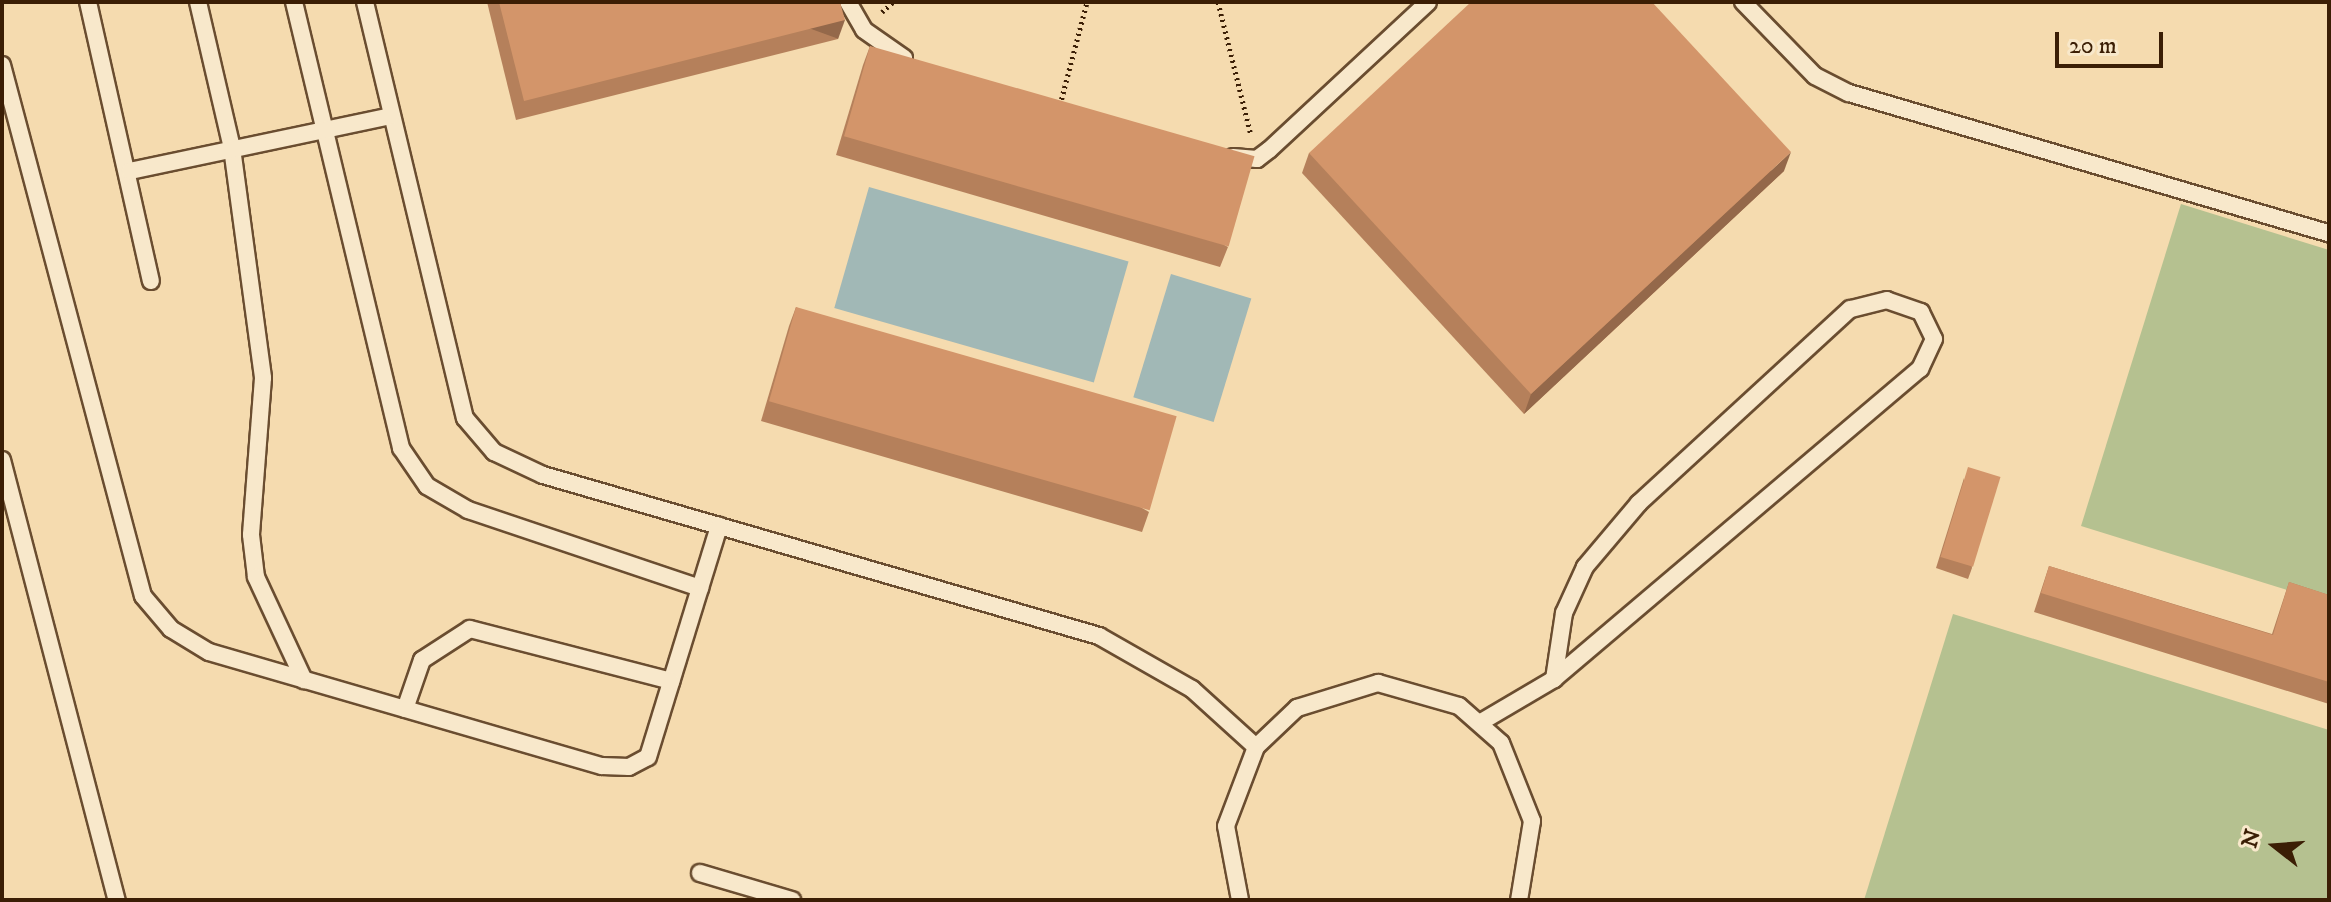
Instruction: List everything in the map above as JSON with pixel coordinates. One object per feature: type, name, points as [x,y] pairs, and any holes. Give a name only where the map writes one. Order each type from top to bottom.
[{"type":"lane","points":[[88,2],[130,171],[151,281]]},
{"type":"lane","points":[[198,2],[232,148],[263,378],[251,535],[256,577],[304,680]]},
{"type":"lane","points":[[294,2],[401,448],[427,486],[468,510],[700,588]]},
{"type":"lane","points":[[365,2],[465,418],[494,452],[543,475],[1099,636],[1192,689],[1256,747]]},
{"type":"lane","points":[[848,2],[890,54],[918,62]]},
{"type":"lane","points":[[1212,151],[1257,159],[1428,2]]},
{"type":"lane","points":[[1743,2],[1815,76],[1849,93],[2329,233]]},
{"type":"lane","points":[[2,65],[143,596],[171,629],[209,652],[602,766],[629,767],[648,757],[719,526]]},
{"type":"lane","points":[[130,171],[390,116]]},
{"type":"lane","points":[[1481,722],[1554,679],[1920,369],[1934,339],[1921,312],[1887,300],[1850,309],[1639,503],[1585,567],[1564,613],[1554,679]]},
{"type":"lane","points":[[2,460],[117,900]]},
{"type":"lane","points":[[405,709],[422,660],[470,629],[671,681]]},
{"type":"lane","points":[[1240,900],[1226,826],[1256,747],[1297,708],[1378,683],[1433,693],[1481,722],[1516,767],[1529,807],[1532,850],[1519,900]]},
{"type":"lane","points":[[700,873],[792,900]]},
{"type":"path","points":[[1060,105],[1087,2]]},
{"type":"path","points":[[1218,2],[1257,159]]},
{"type":"green space","points":[[2181,204],[2329,250],[2329,603],[2081,526]]},
{"type":"green space","points":[[1953,614],[2329,730],[2329,900],[1864,900]]},
{"type":"water","points":[[869,187],[1129,261],[1094,383],[834,308]]},
{"type":"water","points":[[1171,274],[1251,299],[1214,422],[1133,397]]},
{"type":"building","points":[[499,2],[840,2],[845,20],[524,101]]},
{"type":"building","points":[[1471,2],[1652,2],[1791,152],[1531,394],[1309,153]]},
{"type":"building","points":[[870,46],[1255,156],[1229,247],[844,136]]},
{"type":"building","points":[[796,307],[1177,416],[1150,510],[769,401]]},
{"type":"building","points":[[1968,467],[2001,477],[1973,567],[1941,557]]},
{"type":"building","points":[[2049,566],[2273,635],[2289,582],[2329,595],[2329,682],[2041,593]]}]
